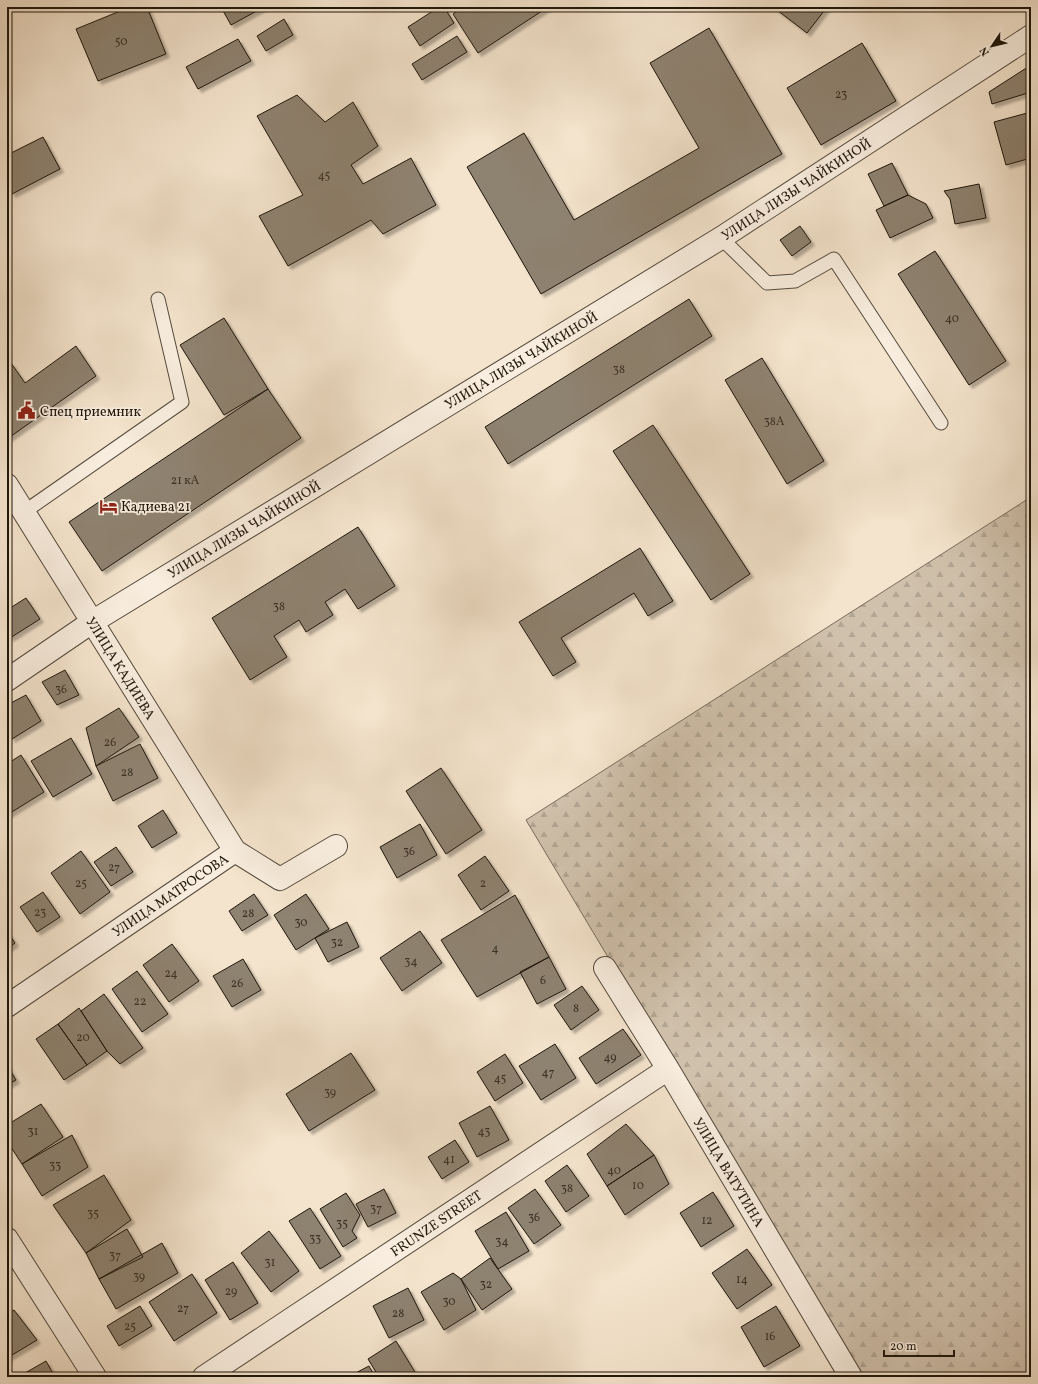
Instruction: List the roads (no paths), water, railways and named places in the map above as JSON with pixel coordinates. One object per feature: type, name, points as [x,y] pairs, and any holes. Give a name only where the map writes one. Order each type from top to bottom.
[{"type":"street","name":"УЛИЦА ЛИЗЫ ЧАЙКИНОЙ","points":[[7,680],[92,622],[721,238],[1031,36]]},
{"type":"street","name":"УЛИЦА КАДИЕВА","points":[[7,485],[235,851]]},
{"type":"street","name":"УЛИЦА МАТРОСОВА","points":[[7,1006],[235,851],[280,879],[336,846]]},
{"type":"street","name":"УЛИЦА ВАТУТИНА","points":[[604,968],[668,1069],[851,1377]]},
{"type":"street","name":"FRUNZE STREET","points":[[204,1377],[668,1069]]},
{"type":"street","points":[[7,1239],[96,1377]]},
{"type":"lane","points":[[721,238],[767,283],[795,282],[834,259],[941,423]]},
{"type":"lane","points":[[24,512],[182,402],[158,299]]},
{"type":"place","name":"Спец приемник","points":[[27,411]]},
{"type":"place","name":"Кадиева 21","points":[[108,506]]}]
